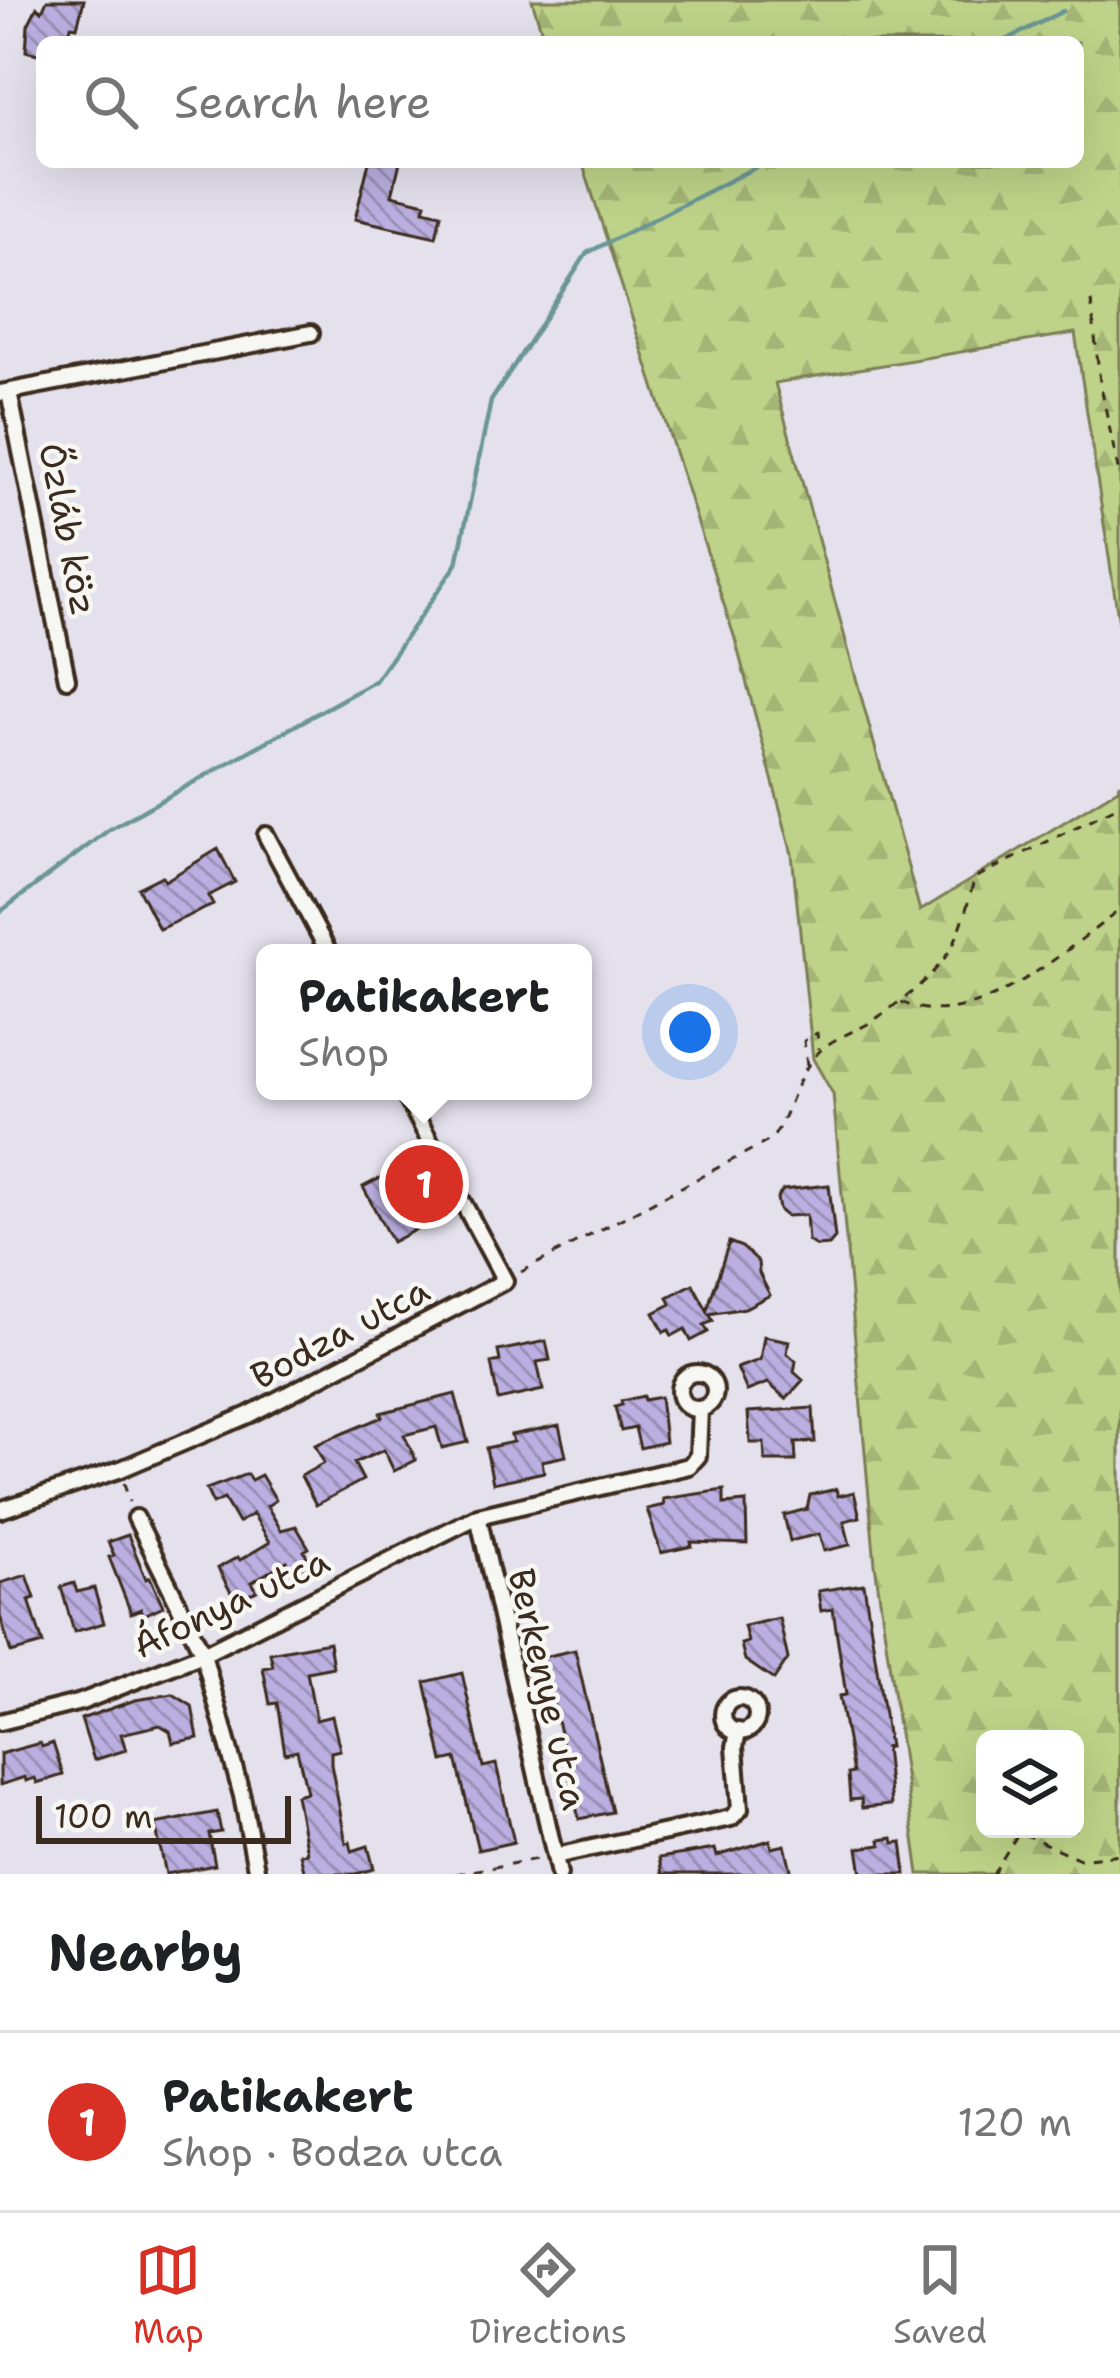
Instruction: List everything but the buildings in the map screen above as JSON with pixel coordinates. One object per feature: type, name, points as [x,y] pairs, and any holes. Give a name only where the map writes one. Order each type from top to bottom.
[{"type":"street","points":[[5,393],[311,333]]},
{"type":"street","name":"Őzláb köz","points":[[5,393],[67,679]]},
{"type":"street","points":[[266,835],[324,944]]},
{"type":"street","points":[[408,1100],[505,1281]]},
{"type":"street","name":"Bodza utca","points":[[0,1510],[121,1469],[248,1415],[505,1281]]},
{"type":"street","name":"Áfonya utca","points":[[0,1722],[81,1702],[203,1654],[478,1516],[689,1466],[698,1456],[700,1409]]},
{"type":"street","name":"Berkenye utca","points":[[478,1516],[559,1874]]},
{"type":"street","points":[[136,1517],[203,1654],[242,1796],[257,1874]]},
{"type":"street","points":[[555,1856],[730,1818],[740,1809],[735,1747],[739,1732]]},
{"type":"path","points":[[1091,301],[1100,382],[1120,479]]},
{"type":"path","points":[[505,1281],[772,1139],[819,1051],[899,1002],[952,948],[975,878],[1120,805]]},
{"type":"path","points":[[899,1002],[916,1010],[979,1003],[1016,987],[1120,910]]},
{"type":"path","points":[[807,1067],[803,1041],[817,1033],[819,1051]]},
{"type":"path","points":[[121,1469],[136,1517]]},
{"type":"path","points":[[993,1874],[1019,1832],[1079,1859],[1120,1854]]},
{"type":"path","points":[[456,1874],[555,1856]]},
{"type":"green space","points":[[532,0],[1120,0],[1120,630],[1075,333],[775,383],[920,911],[1118,789],[1120,783],[1120,1874],[919,1874],[875,1564],[833,1094],[813,1059],[792,854],[735,639],[584,168],[1084,168],[1084,36],[543,36]]},
{"type":"waterway","points":[[1014,36],[1063,11]]},
{"type":"waterway","points":[[0,912],[110,829],[375,681],[457,564],[491,401],[587,253],[754,168]]},
{"type":"place","name":"Patikakert","points":[[424,1184]]}]
